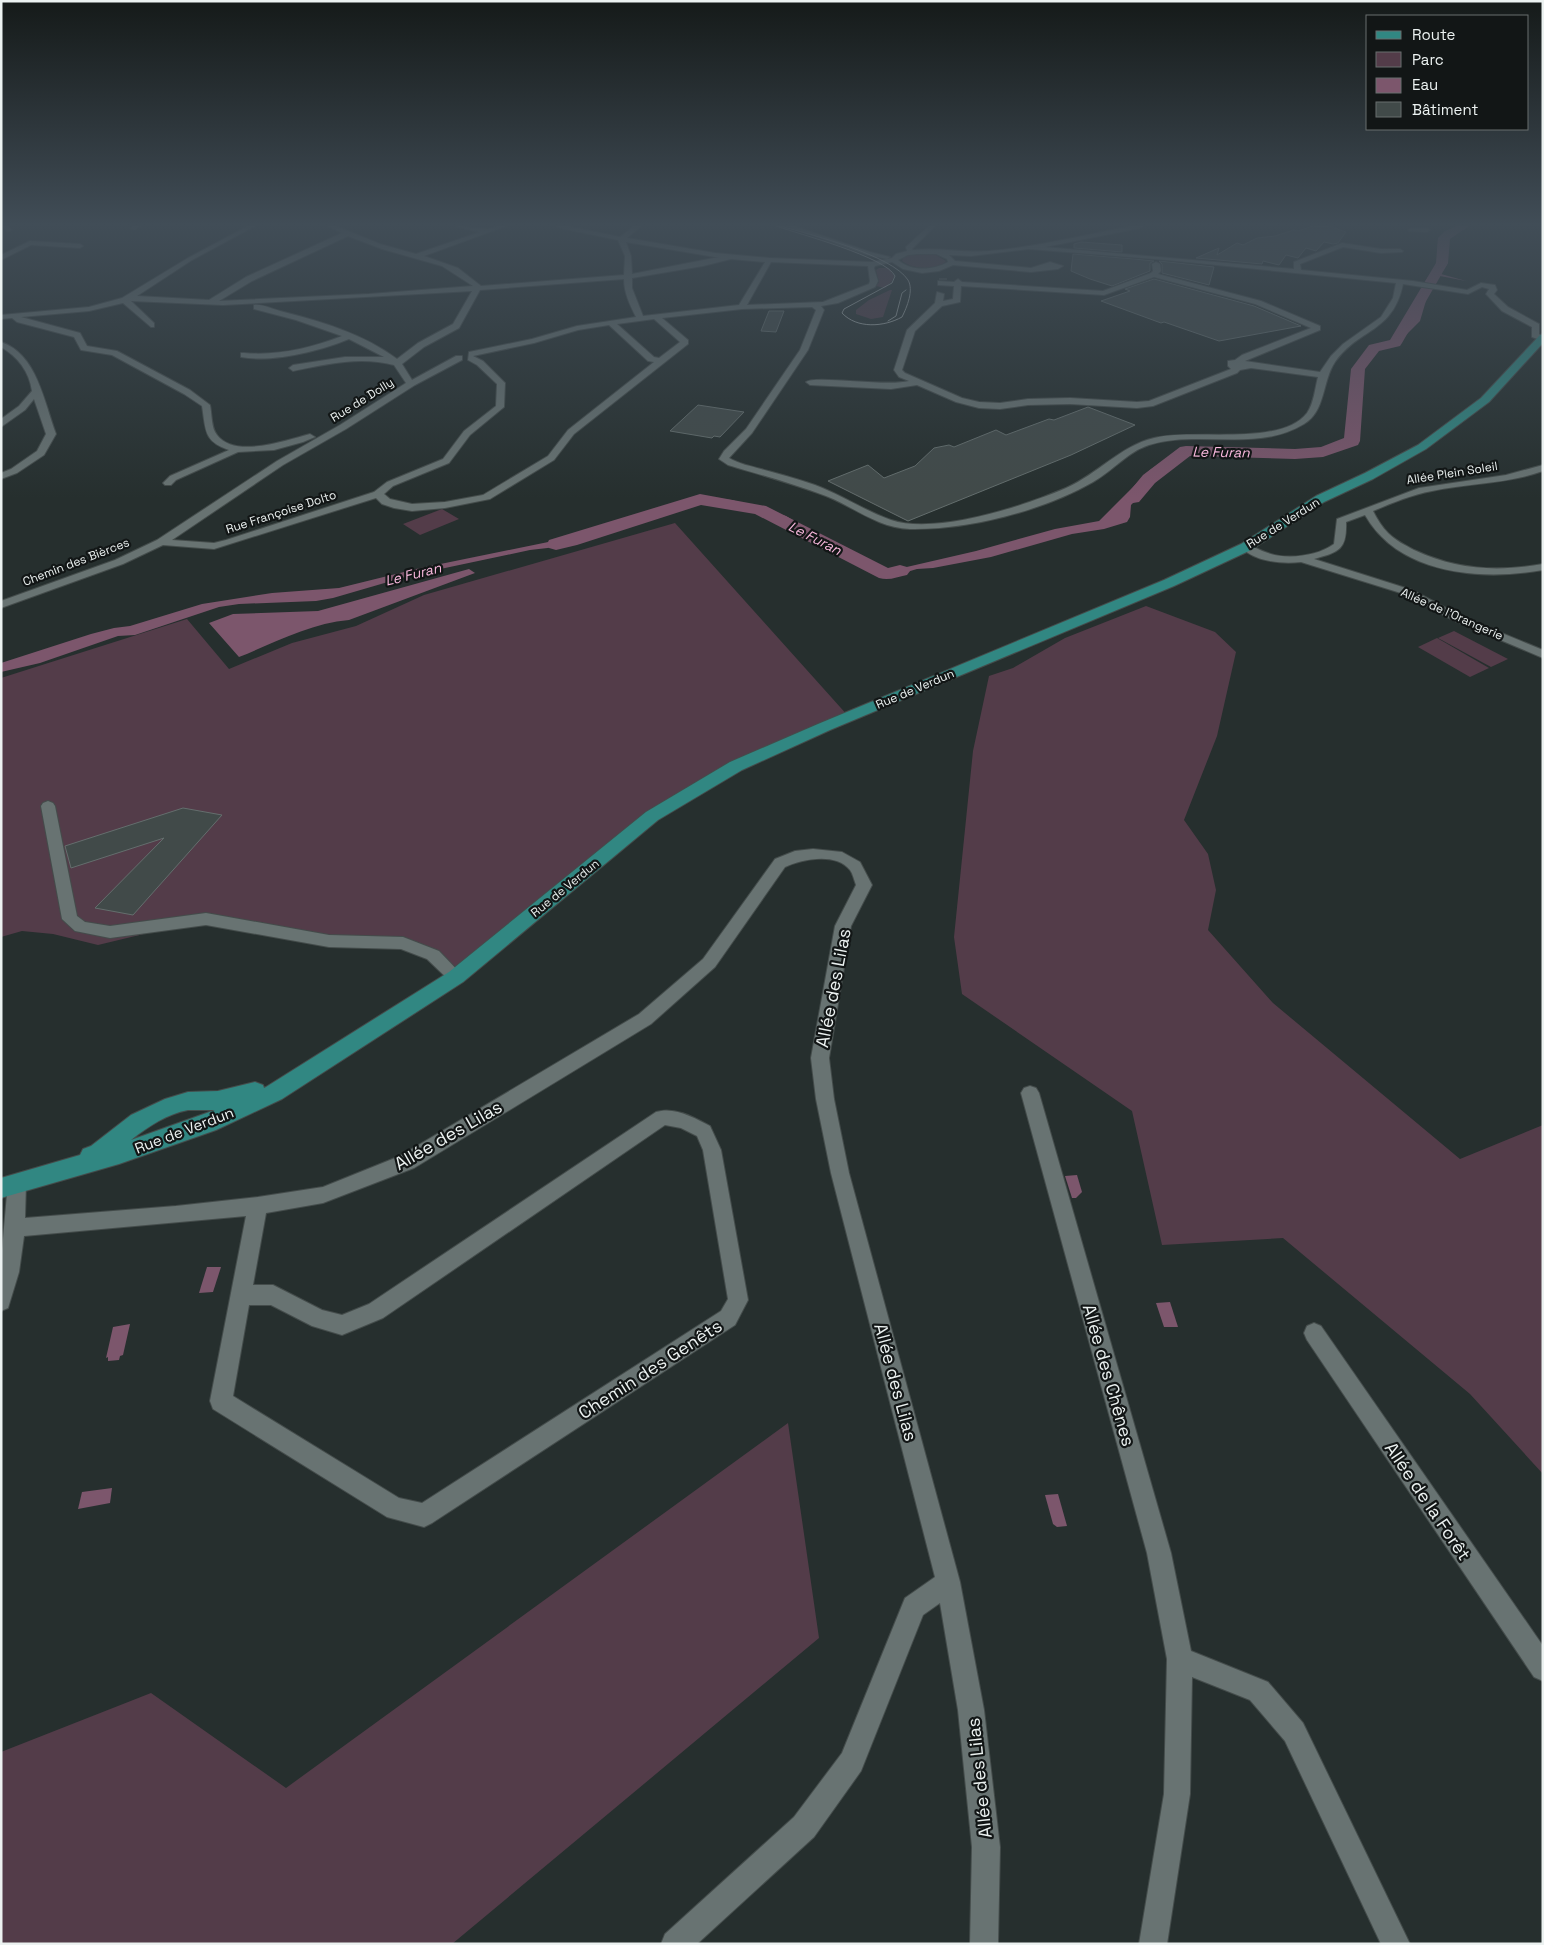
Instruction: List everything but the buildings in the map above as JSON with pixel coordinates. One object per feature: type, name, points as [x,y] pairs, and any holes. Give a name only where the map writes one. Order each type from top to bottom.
[{"type":"main road","name":"Rue de Verdun","points":[[9,1185],[119,1154],[208,1123],[274,1093],[456,977],[652,816],[736,766],[824,727],[1169,584],[1246,547],[1320,500],[1422,447],[1485,400],[1542,338]]},
{"type":"street","points":[[1,317],[15,317],[77,335],[84,348],[114,353],[187,392],[206,405],[212,436],[219,442],[237,448],[271,448],[292,444],[328,429],[343,427]]},
{"type":"street","points":[[142,317],[151,325]]},
{"type":"street","name":"Rue de Dolly","points":[[161,542],[280,463],[343,427],[412,383],[409,382],[397,363],[385,354],[349,336],[295,317]]},
{"type":"street","points":[[293,368],[366,357],[381,358],[397,363],[421,345],[456,326],[461,317]]},
{"type":"street","points":[[412,383],[460,358],[459,356],[463,354],[472,356],[577,328],[652,317]]},
{"type":"street","points":[[378,494],[382,502],[395,507],[412,509],[486,497],[550,458],[571,432],[685,342],[657,317]]},
{"type":"street","points":[[817,317],[804,350],[749,431],[727,453],[724,459],[731,463],[798,482],[824,492],[884,522],[908,526],[936,525],[996,514],[1031,505],[1064,493],[1092,478],[1128,451],[1146,442],[1168,438],[1226,438],[1268,434],[1285,430],[1303,422],[1312,413],[1324,375],[1335,356],[1357,338],[1376,326],[1385,317]]},
{"type":"street","points":[[925,317],[911,330],[898,370],[902,375],[965,402],[1000,406],[1028,402],[1070,401],[1107,404],[1150,404],[1234,372],[1246,357],[1317,328],[1292,317]]},
{"type":"street","points":[[1392,324],[1395,317]]},
{"type":"street","points":[[1517,317],[1536,326],[1535,335],[1542,338]]},
{"type":"street","points":[[611,323],[651,359],[661,361]]},
{"type":"street","points":[[1357,338],[1385,330]]},
{"type":"street","points":[[244,355],[253,357],[282,353],[326,344],[349,336]]},
{"type":"street","points":[[1,344],[14,350],[36,379],[36,391],[50,434],[41,453],[1,476]]},
{"type":"street","name":"Rue Françoise Dolto","points":[[161,542],[214,546],[230,542],[378,494],[390,484],[446,461],[467,433],[500,407],[501,383],[472,356]]},
{"type":"street","points":[[1238,365],[1246,368],[1248,365],[1324,375]]},
{"type":"street","points":[[810,382],[889,387],[904,386],[917,382]]},
{"type":"street","points":[[1,424],[22,408],[36,391]]},
{"type":"street","points":[[965,402],[962,406],[966,409],[984,413]]},
{"type":"street","points":[[168,483],[172,478],[232,452],[237,448]]},
{"type":"street","name":"Allée Plein Soleil","points":[[1246,547],[1263,557],[1286,560],[1304,559],[1337,547],[1341,542],[1342,521],[1349,516],[1400,495],[1440,486],[1506,478],[1543,468]]},
{"type":"street","points":[[1367,510],[1381,533],[1395,544],[1420,557],[1452,568],[1482,573],[1517,572],[1543,567]]},
{"type":"street","name":"Chemin des Bièrces","points":[[1,605],[119,562],[161,542]]},
{"type":"street","name":"Allée de l'Orangerie","points":[[1304,559],[1408,592],[1459,619],[1543,654]]},
{"type":"street","points":[[48,806],[70,919],[81,927],[110,932],[206,919],[329,941],[403,942],[433,955],[456,977]]},
{"type":"street","name":"Allée des Lilas","points":[[13,1228],[176,1215],[258,1206],[322,1195],[362,1182],[407,1162],[644,1019],[709,963],[780,863],[795,856],[813,854],[837,856],[855,866],[864,885],[843,926],[820,1058],[825,1099],[840,1173],[948,1582],[971,1710],[986,1848],[984,1944]]},
{"type":"street","name":"Allée des Chênes","points":[[1030,1093],[1159,1553],[1180,1659],[1177,1794],[1153,1944]]},
{"type":"street","name":"Chemin des Genêts","points":[[241,1295],[273,1295],[319,1319],[342,1325],[376,1311],[662,1117],[684,1121],[704,1131],[712,1150],[738,1300],[728,1318],[424,1515],[395,1509],[221,1401],[241,1295],[258,1206]]},
{"type":"street","points":[[1,1301],[8,1282],[14,1252],[9,1185]]},
{"type":"street","name":"Allée de la Forêt","points":[[1314,1333],[1543,1668]]},
{"type":"street","points":[[675,1944],[804,1827],[852,1762],[914,1607],[948,1582]]},
{"type":"street","points":[[1180,1659],[1259,1691],[1294,1732],[1396,1944]]},
{"type":"green space","points":[[864,317],[883,317],[883,317],[871,319]]},
{"type":"green space","points":[[442,509],[459,519],[420,535],[403,524]]},
{"type":"green space","points":[[675,523],[849,717],[824,727],[652,816],[456,977],[403,943],[329,941],[206,919],[98,945],[53,934],[22,931],[1,937],[1,678],[187,619],[229,669],[292,643],[356,626],[424,595]]},
{"type":"green space","points":[[1146,606],[1215,632],[1236,652],[1217,736],[1184,820],[1208,854],[1216,890],[1208,930],[1273,1003],[1460,1159],[1543,1125],[1543,1474],[1470,1394],[1283,1238],[1162,1245],[1132,1111],[962,994],[954,937],[973,751],[989,676],[1013,668],[1065,638]]},
{"type":"green space","points":[[1454,631],[1508,659],[1491,667],[1438,638]]},
{"type":"green space","points":[[1437,638],[1489,668],[1470,677],[1418,647]]},
{"type":"green space","points":[[788,1423],[819,1638],[452,1944],[1,1944],[1,1752],[151,1693],[286,1788]]},
{"type":"water","points":[[1413,317],[1421,317],[1420,321],[1399,342],[1378,347],[1361,367],[1358,387],[1361,423],[1356,442],[1338,451],[1323,454],[1257,457],[1210,452],[1185,456],[1162,468],[1154,482],[1131,505],[1130,517],[1127,522],[1104,529],[1072,534],[991,557],[933,568],[917,569],[890,577],[876,575],[806,540],[787,522],[742,504],[719,502],[687,505],[661,510],[581,543],[530,550],[412,575],[333,598],[316,601],[239,604],[219,607],[135,635],[118,636],[40,663],[1,672],[1,663],[91,634],[130,626],[202,604],[272,593],[339,588],[416,569],[597,532],[620,521],[671,504],[705,498],[732,500],[786,516],[801,529],[843,555],[880,568],[898,569],[976,551],[1055,529],[1099,521],[1150,470],[1170,456],[1195,449],[1241,454],[1289,454],[1334,448],[1346,442],[1354,429],[1351,390],[1353,370],[1371,347],[1393,342],[1412,321]]},
{"type":"water","points":[[469,569],[475,573],[349,620],[307,629],[239,657],[209,623],[233,614],[318,611]]},
{"type":"water","points":[[1077,1175],[1082,1192],[1076,1198],[1072,1198],[1065,1176]]},
{"type":"water","points":[[207,1267],[221,1267],[213,1292],[199,1293]]},
{"type":"water","points":[[1170,1302],[1178,1327],[1164,1327],[1156,1303]]},
{"type":"water","points":[[130,1324],[123,1355],[120,1356],[119,1360],[108,1361],[108,1357],[106,1358],[113,1327]]},
{"type":"water","points":[[112,1488],[110,1503],[78,1509],[82,1492]]},
{"type":"water","points":[[1058,1494],[1067,1526],[1057,1527],[1053,1524],[1045,1495]]},
{"type":"waterway","name":"Le Furan","points":[[1133,498],[1149,479],[1186,451],[1295,454],[1323,452],[1352,441],[1358,369],[1374,348],[1395,343],[1410,317]]},
{"type":"waterway","name":"Le Furan","points":[[556,544],[700,499],[760,510],[886,574],[900,571]]},
{"type":"tram line","points":[[847,317],[855,322],[871,325],[887,323],[902,317]]},
{"type":"tram line","points":[[888,321],[895,317]]}]
